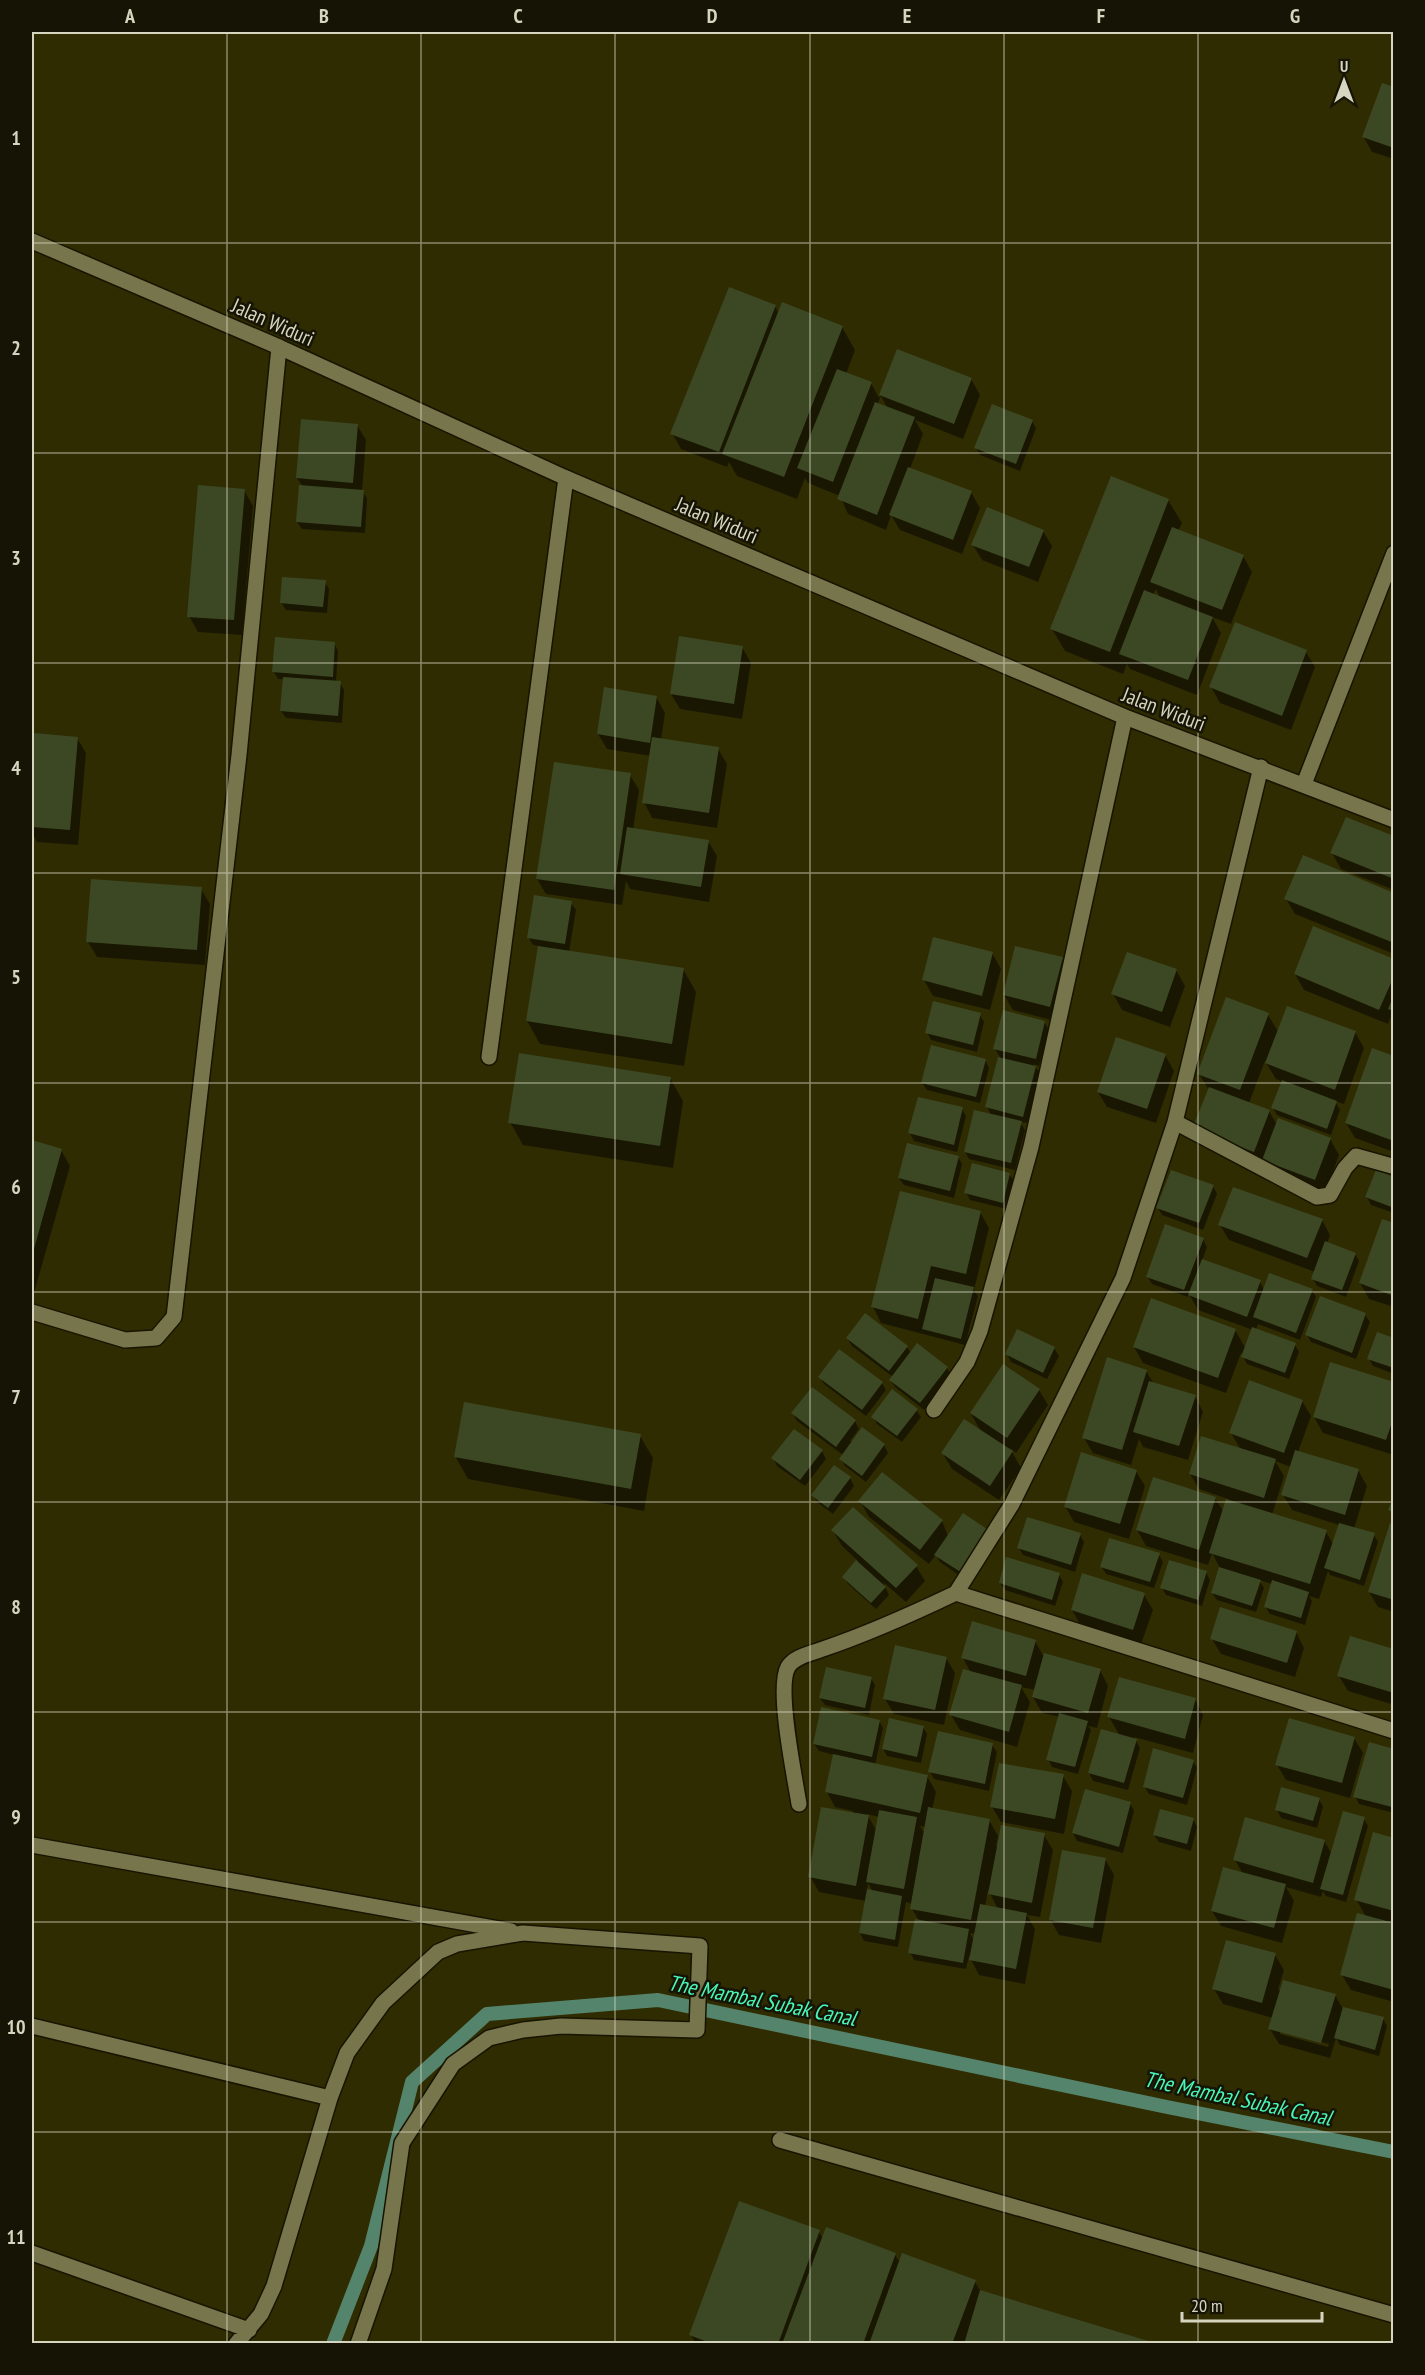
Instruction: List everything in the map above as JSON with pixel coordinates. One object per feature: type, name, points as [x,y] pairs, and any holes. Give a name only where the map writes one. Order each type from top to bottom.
[{"type":"street","name":"Jalan Widuri","points":[[32,241],[279,347],[566,478],[1125,717],[1261,767],[1394,820]]},
{"type":"street","points":[[32,1312],[125,1340],[156,1338],[174,1317],[238,755],[279,347]]},
{"type":"street","points":[[489,1057],[566,478]]},
{"type":"street","points":[[1304,784],[1394,553]]},
{"type":"street","points":[[934,1410],[967,1362],[980,1331],[1031,1147],[1125,717]]},
{"type":"street","points":[[799,1804],[788,1729],[784,1678],[789,1666],[801,1657],[882,1629],[956,1593],[1012,1504],[1100,1329],[1123,1278],[1175,1122],[1261,767]]},
{"type":"street","points":[[1175,1122],[1317,1197],[1330,1195],[1345,1168],[1356,1156],[1392,1166]]},
{"type":"street","points":[[956,1593],[1394,1731]]},
{"type":"street","points":[[32,1845],[523,1934],[700,1946],[697,2030],[561,2026],[523,2030],[489,2038],[453,2064],[402,2144],[384,2269],[358,2343]]},
{"type":"street","points":[[236,2343],[261,2314],[274,2286],[330,2098],[347,2053],[383,2003],[438,1952],[458,1944],[523,1934]]},
{"type":"street","points":[[32,2026],[330,2098]]},
{"type":"street","points":[[780,2140],[1394,2315]]},
{"type":"street","points":[[32,2253],[249,2330]]},
{"type":"building","points":[[1382,83],[1394,87],[1394,148],[1362,137]]},
{"type":"building","points":[[729,287],[776,305],[719,452],[670,434]]},
{"type":"building","points":[[782,302],[843,326],[784,477],[722,454]]},
{"type":"building","points":[[897,349],[972,378],[954,424],[879,395]]},
{"type":"building","points":[[837,369],[872,382],[833,482],[797,468]]},
{"type":"building","points":[[875,402],[915,417],[877,515],[837,499]]},
{"type":"building","points":[[992,404],[1033,420],[1016,464],[974,448]]},
{"type":"building","points":[[301,419],[358,424],[353,483],[296,478]]},
{"type":"building","points":[[908,467],[972,491],[953,540],[889,515]]},
{"type":"building","points":[[1111,476],[1169,499],[1110,652],[1050,629]]},
{"type":"building","points":[[198,485],[245,489],[234,620],[187,617]]},
{"type":"building","points":[[299,485],[364,490],[361,527],[296,522]]},
{"type":"building","points":[[987,507],[1044,530],[1029,567],[971,545]]},
{"type":"building","points":[[1172,527],[1244,555],[1222,610],[1150,582]]},
{"type":"building","points":[[282,577],[326,580],[323,607],[280,603]]},
{"type":"building","points":[[1144,590],[1213,617],[1188,680],[1119,654]]},
{"type":"building","points":[[1235,622],[1307,650],[1282,716],[1209,687]]},
{"type":"building","points":[[679,636],[743,646],[734,704],[670,694]]},
{"type":"building","points":[[275,637],[335,642],[333,677],[272,672]]},
{"type":"building","points":[[283,677],[341,681],[338,716],[280,711]]},
{"type":"building","points":[[604,687],[657,696],[650,743],[597,734]]},
{"type":"building","points":[[34,733],[78,737],[70,830],[32,827]]},
{"type":"building","points":[[652,737],[719,747],[709,813],[642,803]]},
{"type":"building","points":[[554,762],[631,773],[614,890],[536,879]]},
{"type":"building","points":[[1346,817],[1394,836],[1394,879],[1330,853]]},
{"type":"building","points":[[627,827],[709,840],[701,887],[620,874]]},
{"type":"building","points":[[1303,855],[1394,893],[1394,943],[1284,899]]},
{"type":"building","points":[[91,879],[202,887],[197,950],[86,942]]},
{"type":"building","points":[[534,895],[572,901],[565,944],[527,938]]},
{"type":"building","points":[[1313,926],[1394,959],[1394,976],[1379,1010],[1294,974]]},
{"type":"building","points":[[933,937],[993,952],[982,996],[922,980]]},
{"type":"building","points":[[538,946],[684,968],[672,1044],[526,1021]]},
{"type":"building","points":[[1015,946],[1063,957],[1050,1007],[1003,995]]},
{"type":"building","points":[[1127,952],[1177,969],[1162,1012],[1111,994]]},
{"type":"building","points":[[1394,995],[1394,1011],[1388,1009]]},
{"type":"building","points":[[1226,997],[1269,1013],[1240,1090],[1197,1074]]},
{"type":"building","points":[[933,1001],[981,1013],[973,1045],[925,1033]]},
{"type":"building","points":[[1287,1006],[1356,1031],[1335,1090],[1265,1063]]},
{"type":"building","points":[[1003,1010],[1045,1021],[1036,1059],[993,1049]]},
{"type":"building","points":[[1116,1037],[1166,1054],[1147,1109],[1097,1092]]},
{"type":"building","points":[[931,1045],[986,1059],[976,1097],[921,1083]]},
{"type":"building","points":[[1372,1048],[1394,1056],[1394,1132],[1391,1140],[1345,1123]]},
{"type":"building","points":[[519,1053],[671,1077],[660,1146],[508,1123]]},
{"type":"building","points":[[998,1057],[1036,1066],[1023,1117],[985,1107]]},
{"type":"building","points":[[1282,1080],[1337,1101],[1327,1129],[1271,1108]]},
{"type":"building","points":[[1209,1087],[1270,1110],[1254,1152],[1192,1129]]},
{"type":"building","points":[[918,1097],[963,1107],[954,1145],[908,1133]]},
{"type":"building","points":[[974,1110],[1022,1121],[1011,1163],[964,1152]]},
{"type":"building","points":[[1278,1118],[1331,1138],[1315,1180],[1262,1160]]},
{"type":"building","points":[[32,1140],[62,1149],[32,1256]]},
{"type":"building","points":[[907,1143],[959,1156],[950,1191],[898,1178]]},
{"type":"building","points":[[972,1163],[1010,1173],[1003,1203],[964,1193]]},
{"type":"building","points":[[1171,1170],[1214,1185],[1199,1223],[1156,1208]]},
{"type":"building","points":[[1376,1170],[1394,1177],[1394,1208],[1365,1197]]},
{"type":"building","points":[[1233,1187],[1323,1219],[1307,1258],[1218,1225]]},
{"type":"building","points":[[900,1191],[981,1211],[966,1274],[931,1266],[918,1319],[871,1307]]},
{"type":"building","points":[[1382,1219],[1394,1223],[1394,1296],[1359,1283]]},
{"type":"building","points":[[1165,1224],[1204,1238],[1184,1290],[1146,1277]]},
{"type":"building","points":[[1325,1241],[1356,1253],[1342,1290],[1311,1279]]},
{"type":"building","points":[[1202,1259],[1261,1280],[1247,1317],[1188,1295]]},
{"type":"building","points":[[1269,1273],[1313,1289],[1296,1333],[1253,1317]]},
{"type":"building","points":[[935,1278],[974,1287],[961,1339],[922,1329]]},
{"type":"building","points":[[1320,1296],[1366,1313],[1352,1353],[1305,1335]]},
{"type":"building","points":[[1151,1298],[1236,1329],[1218,1378],[1133,1347]]},
{"type":"building","points":[[865,1313],[908,1346],[889,1371],[846,1338]]},
{"type":"building","points":[[1252,1327],[1296,1343],[1285,1373],[1241,1357]]},
{"type":"building","points":[[1017,1329],[1055,1347],[1043,1373],[1005,1354]]},
{"type":"building","points":[[1377,1332],[1394,1338],[1394,1368],[1367,1359]]},
{"type":"building","points":[[917,1343],[948,1367],[920,1403],[889,1380]]},
{"type":"building","points":[[839,1349],[883,1382],[862,1410],[818,1377]]},
{"type":"building","points":[[1107,1357],[1147,1370],[1122,1450],[1082,1438]]},
{"type":"building","points":[[1330,1362],[1394,1382],[1394,1416],[1386,1440],[1313,1417]]},
{"type":"building","points":[[1003,1364],[1040,1389],[1007,1438],[970,1413]]},
{"type":"building","points":[[1249,1380],[1303,1400],[1284,1453],[1229,1433]]},
{"type":"building","points":[[1149,1381],[1196,1395],[1179,1446],[1133,1432]]},
{"type":"building","points":[[812,1387],[856,1420],[836,1447],[791,1413]]},
{"type":"building","points":[[892,1389],[918,1409],[897,1436],[871,1417]]},
{"type":"building","points":[[464,1402],[641,1434],[631,1489],[454,1457]]},
{"type":"building","points":[[964,1419],[1013,1451],[990,1486],[941,1453]]},
{"type":"building","points":[[862,1427],[885,1444],[862,1476],[839,1459]]},
{"type":"building","points":[[794,1429],[823,1450],[800,1480],[771,1458]]},
{"type":"building","points":[[1201,1436],[1276,1459],[1264,1498],[1189,1474]]},
{"type":"building","points":[[1295,1450],[1359,1469],[1345,1515],[1281,1495]]},
{"type":"building","points":[[1081,1452],[1137,1470],[1120,1524],[1064,1507]]},
{"type":"building","points":[[834,1465],[851,1477],[828,1508],[811,1495]]},
{"type":"building","points":[[882,1472],[943,1520],[920,1550],[858,1501]]},
{"type":"building","points":[[1153,1477],[1216,1497],[1199,1550],[1136,1530]]},
{"type":"building","points":[[1394,1496],[1394,1512],[1388,1510]]},
{"type":"building","points":[[1226,1499],[1327,1530],[1310,1584],[1209,1553]]},
{"type":"building","points":[[853,1507],[918,1565],[896,1588],[831,1530]]},
{"type":"building","points":[[963,1513],[990,1531],[962,1573],[934,1555]]},
{"type":"building","points":[[1027,1517],[1081,1533],[1071,1565],[1017,1548]]},
{"type":"building","points":[[1339,1523],[1375,1533],[1360,1580],[1324,1568]]},
{"type":"building","points":[[1390,1523],[1394,1525],[1394,1600],[1368,1592]]},
{"type":"building","points":[[1109,1538],[1160,1553],[1150,1582],[1100,1567]]},
{"type":"building","points":[[1006,1557],[1060,1573],[1052,1600],[999,1583]]},
{"type":"building","points":[[856,1560],[886,1587],[871,1603],[842,1577]]},
{"type":"building","points":[[1169,1560],[1207,1571],[1198,1600],[1160,1588]]},
{"type":"building","points":[[1219,1567],[1261,1580],[1252,1606],[1211,1593]]},
{"type":"building","points":[[1082,1573],[1145,1593],[1133,1630],[1071,1610]]},
{"type":"building","points":[[1272,1580],[1309,1592],[1301,1618],[1264,1607]]},
{"type":"building","points":[[1220,1607],[1297,1631],[1287,1663],[1210,1639]]},
{"type":"building","points":[[972,1621],[1036,1640],[1026,1676],[961,1658]]},
{"type":"building","points":[[1350,1636],[1394,1649],[1394,1693],[1337,1676]]},
{"type":"building","points":[[895,1645],[947,1657],[935,1710],[883,1699]]},
{"type":"building","points":[[1044,1653],[1101,1669],[1088,1713],[1032,1697]]},
{"type":"building","points":[[826,1667],[872,1677],[865,1708],[819,1698]]},
{"type":"building","points":[[963,1669],[1022,1685],[1009,1732],[949,1715]]},
{"type":"building","points":[[1119,1677],[1196,1698],[1185,1739],[1107,1717]]},
{"type":"building","points":[[821,1707],[880,1720],[872,1757],[813,1744]]},
{"type":"building","points":[[1059,1713],[1088,1721],[1075,1767],[1046,1760]]},
{"type":"building","points":[[889,1718],[924,1726],[917,1757],[882,1749]]},
{"type":"building","points":[[1289,1718],[1355,1737],[1342,1783],[1275,1765]]},
{"type":"building","points":[[1101,1729],[1137,1739],[1124,1783],[1088,1773]]},
{"type":"building","points":[[938,1731],[993,1743],[985,1784],[928,1772]]},
{"type":"building","points":[[1369,1742],[1394,1749],[1392,1807],[1353,1797]]},
{"type":"building","points":[[1153,1748],[1194,1760],[1183,1798],[1143,1787]]},
{"type":"building","points":[[833,1754],[928,1775],[920,1813],[825,1792]]},
{"type":"building","points":[[999,1763],[1064,1774],[1055,1819],[990,1807]]},
{"type":"building","points":[[1281,1787],[1320,1798],[1313,1821],[1275,1810]]},
{"type":"building","points":[[1085,1789],[1131,1802],[1119,1847],[1072,1833]]},
{"type":"building","points":[[821,1807],[869,1815],[856,1886],[808,1877]]},
{"type":"building","points":[[928,1807],[990,1819],[971,1920],[910,1909]]},
{"type":"building","points":[[1160,1809],[1194,1818],[1187,1844],[1153,1835]]},
{"type":"building","points":[[879,1810],[917,1817],[904,1889],[866,1882]]},
{"type":"building","points":[[1343,1811],[1365,1817],[1343,1895],[1320,1889]]},
{"type":"building","points":[[1245,1817],[1325,1840],[1313,1883],[1233,1860]]},
{"type":"building","points":[[1001,1825],[1045,1833],[1032,1903],[988,1894]]},
{"type":"building","points":[[1373,1832],[1394,1838],[1394,1911],[1354,1900]]},
{"type":"building","points":[[1062,1850],[1106,1858],[1093,1928],[1049,1920]]},
{"type":"building","points":[[1223,1867],[1286,1884],[1274,1928],[1211,1911]]},
{"type":"building","points":[[867,1889],[902,1896],[895,1940],[859,1933]]},
{"type":"building","points":[[980,1904],[1027,1913],[1016,1969],[969,1960]]},
{"type":"building","points":[[1357,1913],[1394,1923],[1394,1990],[1340,1975]]},
{"type":"building","points":[[915,1919],[969,1929],[963,1963],[908,1953]]},
{"type":"building","points":[[1226,1940],[1276,1953],[1262,2003],[1212,1989]]},
{"type":"building","points":[[1283,1980],[1336,1994],[1321,2043],[1268,2029]]},
{"type":"building","points":[[1343,2007],[1384,2017],[1375,2050],[1334,2038]]},
{"type":"building","points":[[739,2201],[820,2230],[778,2344],[713,2344],[689,2335]]},
{"type":"building","points":[[826,2227],[896,2253],[863,2344],[782,2344]]},
{"type":"building","points":[[902,2253],[976,2280],[952,2344],[869,2344]]},
{"type":"building","points":[[980,2290],[1155,2343],[1155,2344],[964,2344]]},
{"type":"waterway","name":"The Mambal Subak Canal","points":[[333,2344],[371,2246],[412,2082],[487,2014],[658,2000],[1167,2107],[1394,2152]]}]
